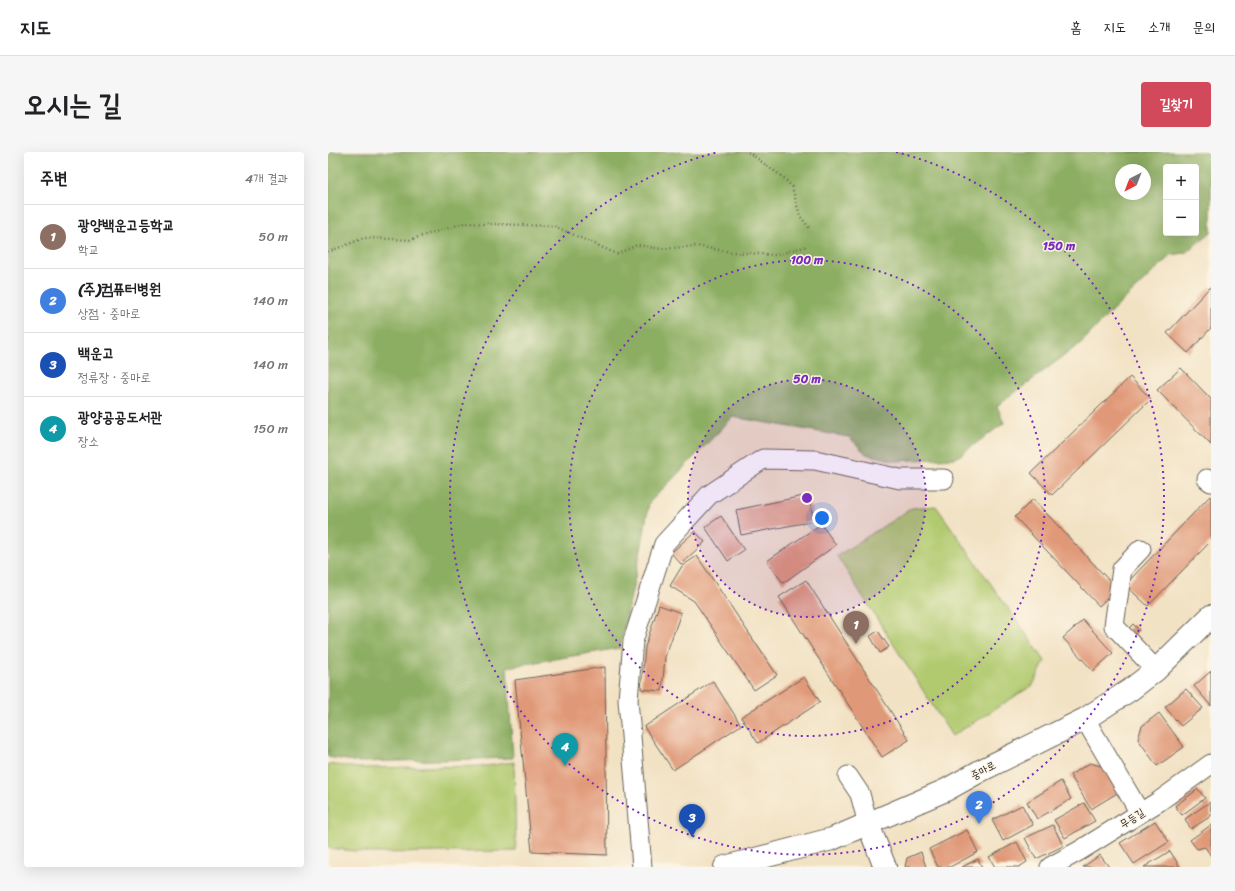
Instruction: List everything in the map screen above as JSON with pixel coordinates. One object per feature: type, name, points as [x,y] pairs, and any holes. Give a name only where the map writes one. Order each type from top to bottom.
[{"type":"main road","name":"중마로","points":[[725,867],[832,839],[946,790],[982,770],[1085,719],[1130,690],[1156,670],[1211,616]]},
{"type":"main road","points":[[868,824],[884,867]]},
{"type":"street","points":[[642,867],[628,700],[633,641],[664,544],[709,495],[763,459],[815,460],[900,479],[944,479]]},
{"type":"street","points":[[1141,549],[1122,570],[1114,626],[1156,670]]},
{"type":"street","points":[[1085,719],[1140,813]]},
{"type":"street","name":"무등길","points":[[1050,867],[1080,851],[1158,802],[1208,773]]},
{"type":"street","points":[[848,776],[860,794],[868,824]]},
{"type":"path","points":[[748,152],[784,178],[792,188],[800,216],[810,228]]},
{"type":"path","points":[[328,252],[364,238],[393,238],[408,240],[464,223],[554,226],[617,254],[638,245],[662,249],[697,246],[732,252],[775,255],[808,246]]},
{"type":"green space","points":[[328,152],[1211,152],[1211,232],[1185,253],[1171,255],[1081,343],[997,406],[1004,423],[956,458],[895,461],[866,454],[849,437],[733,417],[649,503],[620,648],[507,667],[513,758],[359,762],[328,757]]},
{"type":"green space","points":[[936,506],[1045,661],[1033,685],[952,736],[837,556],[912,508]]},
{"type":"green space","points":[[514,762],[516,851],[372,853],[328,848],[328,764],[358,768],[486,766]]},
{"type":"building","points":[[1211,286],[1211,328],[1188,353],[1167,333]]},
{"type":"building","points":[[1181,368],[1211,399],[1211,445],[1157,390]]},
{"type":"building","points":[[1130,377],[1151,399],[1052,495],[1031,473]]},
{"type":"building","points":[[808,495],[814,521],[741,535],[736,510]]},
{"type":"building","points":[[1210,496],[1211,541],[1148,606],[1125,585]]},
{"type":"building","points":[[1033,499],[1117,589],[1099,606],[1015,517]]},
{"type":"building","points":[[721,516],[744,550],[728,561],[705,527]]},
{"type":"building","points":[[821,524],[836,545],[783,583],[767,561]]},
{"type":"building","points":[[695,531],[705,542],[681,564],[671,553]]},
{"type":"building","points":[[697,556],[777,675],[754,690],[694,601],[670,586],[682,566]]},
{"type":"building","points":[[806,580],[909,740],[882,757],[779,597]]},
{"type":"building","points":[[659,605],[681,613],[665,657],[662,691],[641,689],[645,647]]},
{"type":"building","points":[[1083,620],[1113,653],[1093,671],[1063,638]]},
{"type":"building","points":[[1133,624],[1139,630],[1133,636],[1127,630]]},
{"type":"building","points":[[878,631],[889,647],[880,653],[870,636]]},
{"type":"building","points":[[605,667],[607,855],[532,852],[515,680]]},
{"type":"building","points":[[1211,671],[1211,706],[1194,686]]},
{"type":"building","points":[[804,677],[820,702],[758,743],[741,717]]},
{"type":"building","points":[[713,681],[741,725],[673,770],[644,727]]},
{"type":"building","points":[[1186,689],[1203,708],[1181,726],[1165,707]]},
{"type":"building","points":[[1159,713],[1184,747],[1157,766],[1138,739],[1142,726]]},
{"type":"building","points":[[1090,763],[1104,767],[1119,792],[1091,809],[1070,775]]},
{"type":"building","points":[[1061,781],[1071,799],[1037,819],[1027,802]]},
{"type":"building","points":[[1198,789],[1205,798],[1182,815],[1175,806]]},
{"type":"building","points":[[1210,802],[1211,816],[1191,829],[1185,819]]},
{"type":"building","points":[[1084,803],[1095,821],[1065,838],[1054,820]]},
{"type":"building","points":[[1022,805],[1033,825],[1003,841],[992,820]]},
{"type":"building","points":[[1155,821],[1169,842],[1134,864],[1120,843]]},
{"type":"building","points":[[1053,825],[1063,846],[1036,859],[1025,838]]},
{"type":"building","points":[[1211,825],[1211,856],[1205,847],[1197,849],[1190,840]]},
{"type":"building","points":[[967,830],[978,852],[950,867],[938,867],[929,849]]},
{"type":"building","points":[[1017,842],[1027,862],[1019,867],[995,867],[989,857]]},
{"type":"building","points":[[1170,851],[1180,867],[1144,867]]},
{"type":"building","points":[[921,852],[926,867],[905,867],[907,858]]},
{"type":"building","points":[[1100,855],[1109,867],[1083,867]]},
{"type":"building","points":[[978,859],[982,867],[962,867]]},
{"type":"place","name":"광양백운고등학교","points":[[856,644]]},
{"type":"place","name":"광양공공도서관","points":[[565,766]]},
{"type":"place","name":"(주)컴퓨터병원","points":[[979,824]]},
{"type":"place","name":"백운고","points":[[692,837]]}]
